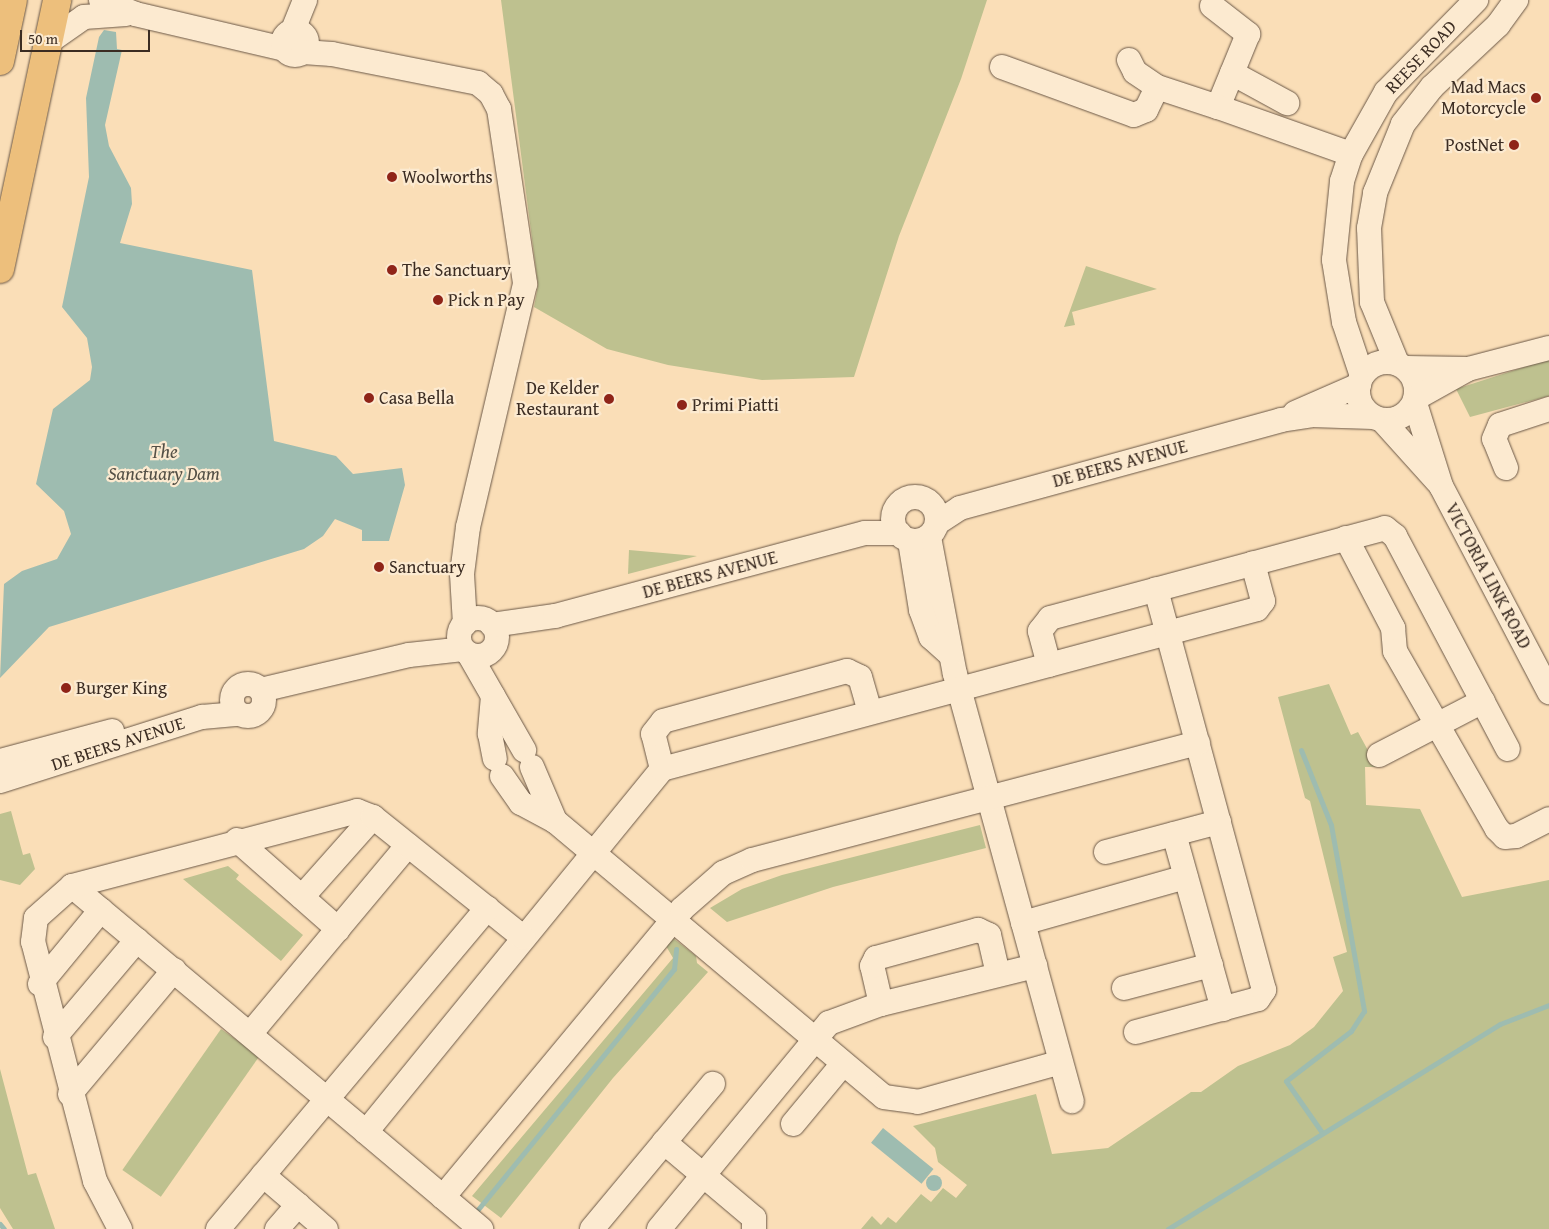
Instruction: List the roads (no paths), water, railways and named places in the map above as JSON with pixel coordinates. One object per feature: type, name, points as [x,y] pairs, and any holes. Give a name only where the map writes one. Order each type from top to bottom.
[{"type":"main road","points":[[0,61],[13,0]]},
{"type":"main road","points":[[0,268],[57,0]]},
{"type":"street","points":[[101,0],[135,14],[254,39],[296,40],[332,54],[478,83],[492,94],[499,109],[525,284],[468,527],[462,574],[491,689],[528,758],[555,821]]},
{"type":"street","name":"REESE ROAD","points":[[1360,380],[1344,322],[1334,260],[1342,181],[1351,154],[1373,112],[1401,74],[1476,0]]},
{"type":"street","name":"REESE ROAD","points":[[1401,366],[1372,302],[1368,247],[1375,193],[1403,124],[1432,87],[1498,25],[1516,0]]},
{"type":"street","points":[[296,40],[305,1]]},
{"type":"street","points":[[1212,6],[1248,34],[1218,107]]},
{"type":"street","points":[[47,44],[84,17],[135,14]]},
{"type":"street","points":[[1130,60],[1134,72],[1157,87],[1351,154]]},
{"type":"street","points":[[1002,67],[1134,115],[1146,110],[1157,87]]},
{"type":"street","points":[[1232,73],[1287,103]]},
{"type":"street","points":[[1468,369],[1377,364],[1360,380],[1360,404],[1378,419],[1401,418],[1415,400],[1468,369],[1549,348]]},
{"type":"street","points":[[1401,366],[1416,384],[1415,400]]},
{"type":"street","name":"DE BEERS AVENUE","points":[[1280,420],[1360,380]]},
{"type":"street","name":"VICTORIA LINK ROAD","points":[[1415,400],[1441,486],[1549,692]]},
{"type":"street","points":[[1506,468],[1494,440],[1500,425],[1549,409]]},
{"type":"street","name":"DE BEERS AVENUE","points":[[0,761],[234,706],[252,716],[262,698],[314,681],[865,533],[916,525],[960,508],[1280,420],[1311,415],[1378,419]]},
{"type":"street","name":"VICTORIA LINK ROAD","points":[[1378,419],[1441,486]]},
{"type":"street","points":[[916,525],[926,572],[921,610],[931,637],[950,654],[1072,1101]]},
{"type":"street","points":[[1049,665],[1040,630],[1046,620],[1381,529],[1393,532],[1508,749]]},
{"type":"street","points":[[1346,538],[1394,628],[1395,651],[1434,726],[1453,748],[1500,834],[1516,836],[1549,819]]},
{"type":"street","points":[[366,1132],[662,769],[1260,608],[1263,601],[1253,563]]},
{"type":"street","points":[[1136,1032],[1258,999],[1264,990],[1156,590]]},
{"type":"street","points":[[662,769],[654,729],[672,719],[847,671],[860,678],[870,712]]},
{"type":"street","points":[[491,689],[490,734],[498,767],[521,803],[555,821],[671,922],[813,1041],[884,1097],[907,1103],[1061,1062]]},
{"type":"street","points":[[1379,755],[1483,701]]},
{"type":"street","name":"DE BEERS AVENUE","points":[[0,781],[234,706]]},
{"type":"street","points":[[443,1197],[671,922],[710,882],[737,866],[1198,743]]},
{"type":"street","points":[[120,1229],[94,1181],[40,984],[32,930],[50,902],[72,886],[350,811],[373,817],[524,936]]},
{"type":"street","points":[[302,898],[373,817]]},
{"type":"street","points":[[1106,852],[1219,822]]},
{"type":"street","points":[[1174,834],[1223,1009]]},
{"type":"street","points":[[237,840],[338,929]]},
{"type":"street","points":[[250,1034],[408,845]]},
{"type":"street","points":[[1023,923],[1186,877]]},
{"type":"street","points":[[72,886],[481,1229]]},
{"type":"street","points":[[218,1229],[487,908]]},
{"type":"street","points":[[40,984],[101,910]]},
{"type":"street","points":[[881,1004],[872,966],[876,958],[978,930],[989,935],[998,974]]},
{"type":"street","points":[[55,1037],[137,940]]},
{"type":"street","points":[[1124,988],[1211,965]]},
{"type":"street","points":[[659,1229],[829,1023],[881,1004],[1035,966]]},
{"type":"street","points":[[70,1094],[174,970]]},
{"type":"street","points":[[792,1124],[842,1064]]},
{"type":"street","points":[[592,1229],[713,1084]]},
{"type":"street","points":[[664,1142],[754,1218],[754,1229]]},
{"type":"street","points":[[263,1175],[326,1229]]},
{"type":"street","points":[[278,1229],[298,1205]]},
{"type":"water","name":"The Sanctuary Dam","points":[[104,30],[116,32],[117,49],[122,50],[105,125],[109,146],[131,188],[132,204],[120,243],[252,270],[274,441],[336,456],[353,474],[402,468],[405,485],[389,541],[362,541],[362,530],[335,519],[323,536],[304,549],[49,627],[0,678],[4,584],[22,571],[57,559],[71,534],[64,511],[36,484],[53,409],[90,380],[92,367],[87,338],[62,307],[89,177],[86,98],[99,37]]},
{"type":"water","points":[[883,1128],[934,1169],[922,1184],[871,1143]]},
{"type":"water","points":[[934,1175],[940,1177],[942,1183],[940,1189],[934,1191],[928,1189],[926,1183],[928,1177]]},
{"type":"waterway","points":[[1301,750],[1331,825],[1364,1011],[1351,1031],[1286,1081],[1321,1131]]},
{"type":"waterway","points":[[475,1213],[674,969],[676,949]]},
{"type":"waterway","points":[[1168,1229],[1500,1024],[1549,1005]]},
{"type":"waterway","points":[[0,1224],[4,1229]]},
{"type":"place","name":"Mad Macs Motorcycle","points":[[1536,98]]},
{"type":"place","name":"PostNet","points":[[1514,145]]},
{"type":"place","name":"Woolworths","points":[[392,177]]},
{"type":"place","name":"The Sanctuary","points":[[392,270]]},
{"type":"place","name":"Pick n Pay","points":[[438,300]]},
{"type":"place","name":"Casa Bella","points":[[369,398]]},
{"type":"place","name":"De Kelder Restaurant","points":[[609,399]]},
{"type":"place","name":"Primi Piatti","points":[[682,405]]},
{"type":"place","name":"Sanctuary","points":[[379,567]]},
{"type":"place","name":"Burger King","points":[[66,688]]}]
